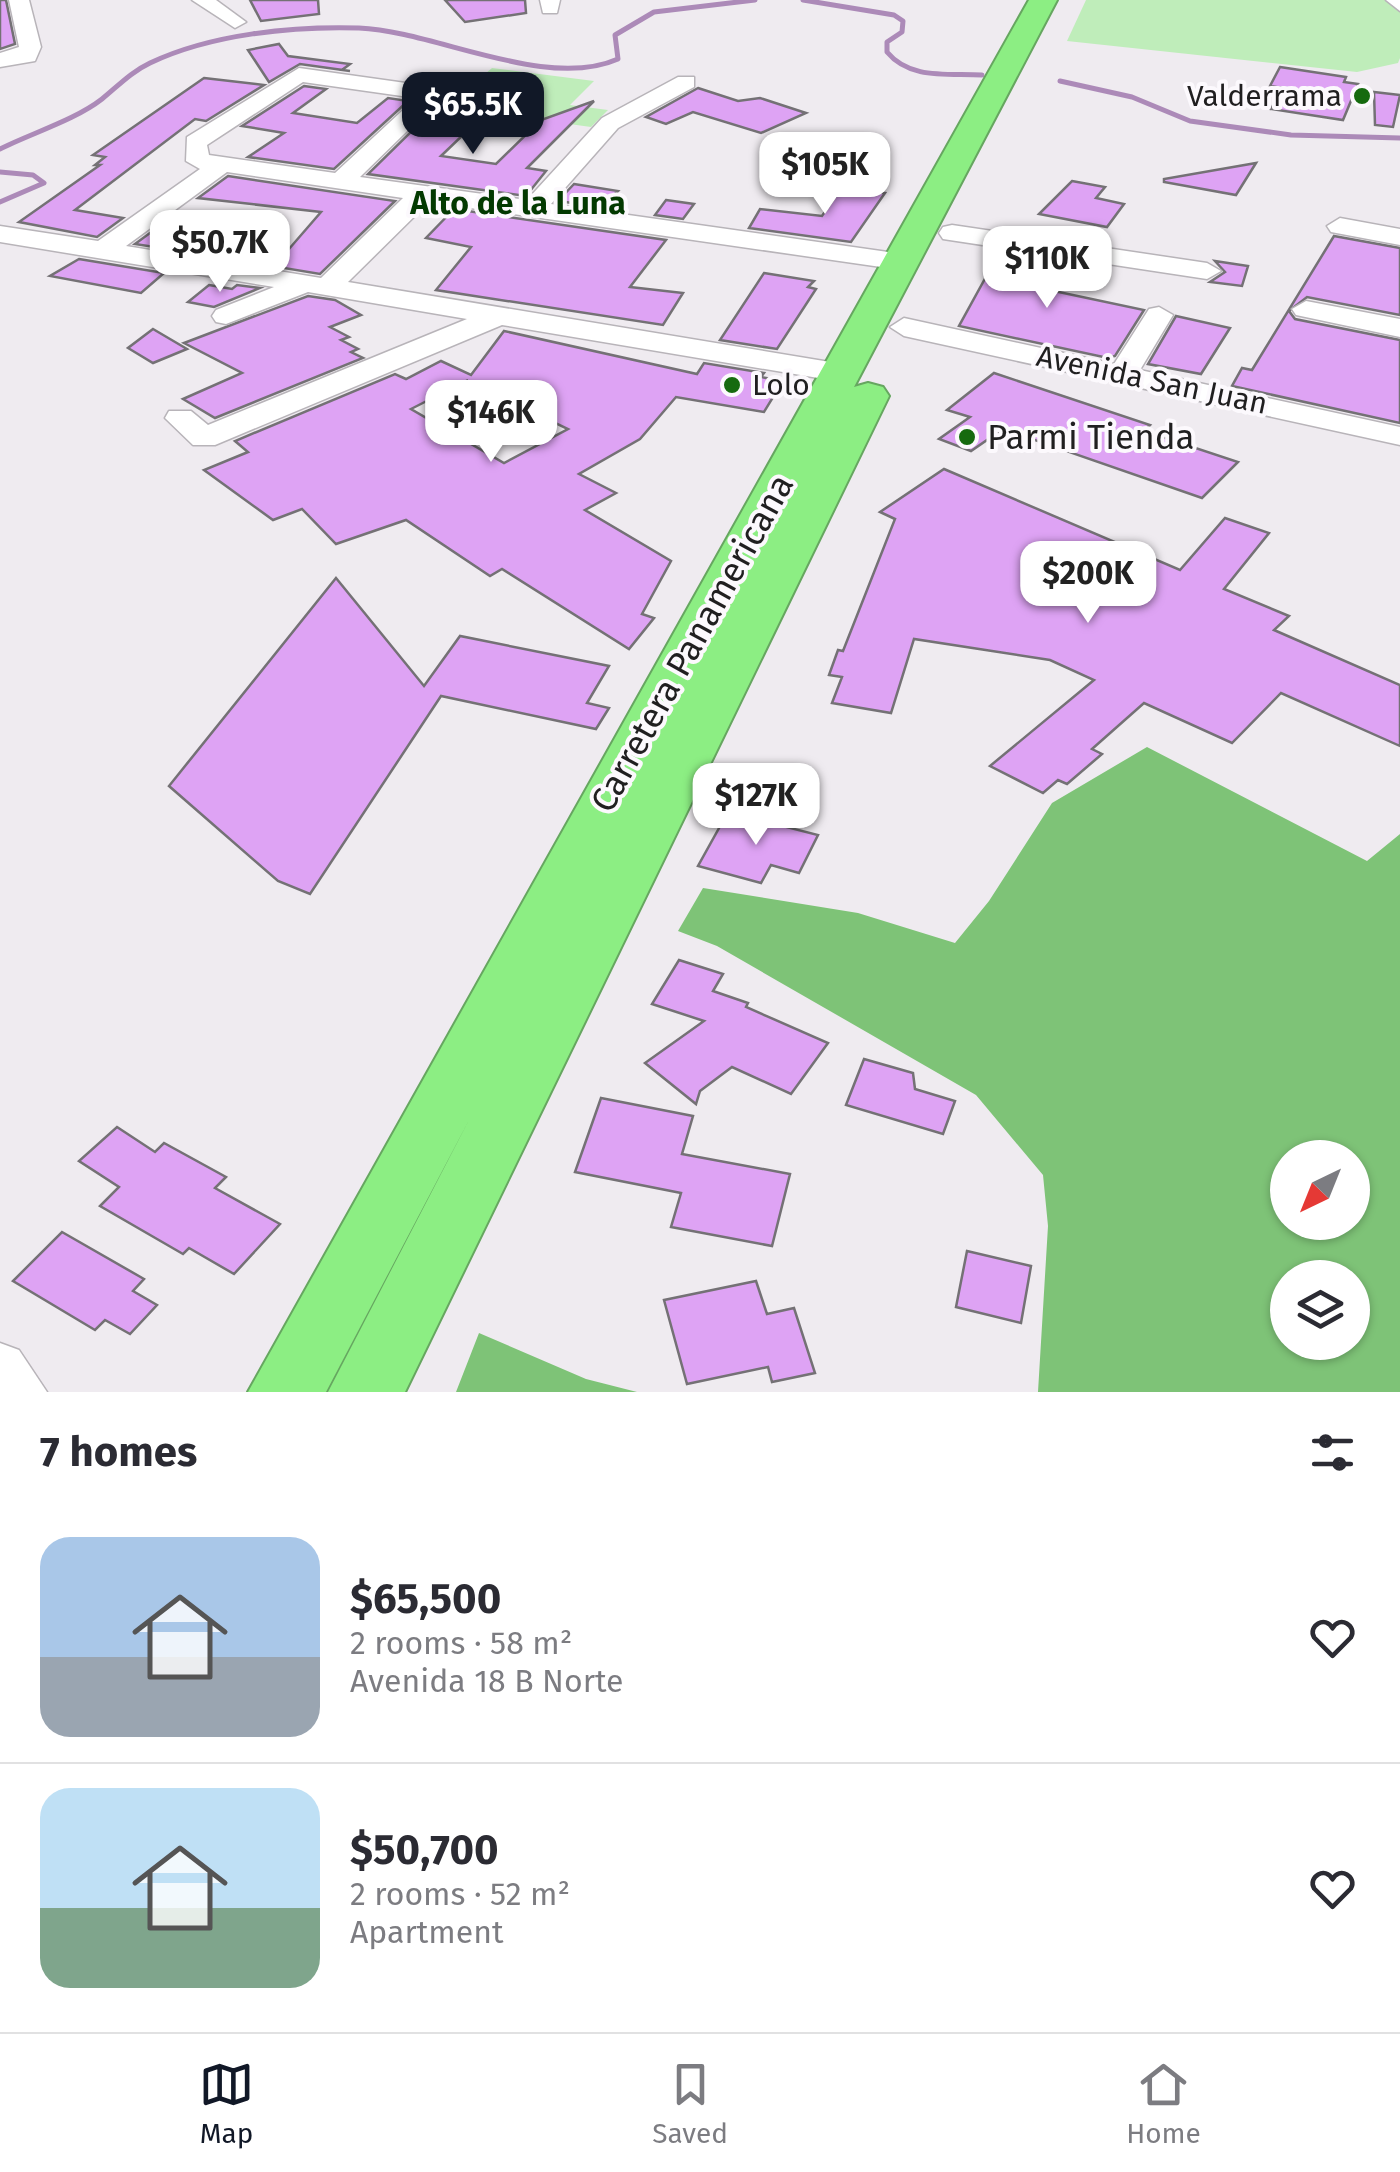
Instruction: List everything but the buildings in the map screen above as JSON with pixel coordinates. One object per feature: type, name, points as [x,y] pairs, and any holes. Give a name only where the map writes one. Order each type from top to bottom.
[{"type":"highway","name":"Carretera Panamericana","points":[[286,1392],[1043,0]]},
{"type":"highway","name":"Carretera Panamericana","points":[[366,1392],[972,192],[1074,0]]},
{"type":"highway","points":[[907,321],[915,275],[902,262],[925,252],[948,213],[972,192]]},
{"type":"street","points":[[0,60],[27,56],[30,47],[19,0]]},
{"type":"street","points":[[202,0],[235,22]]},
{"type":"street","points":[[340,182],[434,94],[299,75],[195,142],[198,161],[340,182],[902,262]]},
{"type":"street","points":[[533,209],[610,123],[686,82]]},
{"type":"street","points":[[102,250],[222,164]]},
{"type":"street","points":[[226,316],[317,285],[423,193]]},
{"type":"street","points":[[1340,226],[1400,238]]},
{"type":"street","points":[[952,233],[1207,271]]},
{"type":"street","points":[[0,234],[842,373]]},
{"type":"street","points":[[1306,308],[1400,328]]},
{"type":"street","points":[[1123,373],[1159,315]]},
{"type":"street","points":[[180,418],[204,438],[499,316]]},
{"type":"street","name":"Avenida San Juan","points":[[907,321],[1400,436]]},
{"type":"street","points":[[0,1366],[20,1392]]},
{"type":"green space","points":[[1086,0],[1389,0],[1400,12],[1400,58],[1398,63],[1357,72],[1067,41]]},
{"type":"green space","name":"Alto de la Luna","points":[[492,68],[594,81],[570,105],[608,110],[591,127],[446,107]]},
{"type":"green space","points":[[1147,747],[1367,861],[1400,834],[1400,1392],[1038,1392],[1048,1226],[1043,1175],[976,1095],[717,946],[678,931],[703,888],[858,913],[955,943],[989,901],[1052,803]]},
{"type":"green space","points":[[479,1333],[586,1379],[637,1392],[456,1392]]},
{"type":"waterway","points":[[0,149],[79,113],[150,63],[226,39],[280,31],[359,28],[524,64],[589,67],[618,59],[615,35],[654,12],[755,0]]},
{"type":"waterway","points":[[803,0],[894,15],[903,21],[902,32],[887,42],[887,52],[907,67],[930,73],[982,75]]},
{"type":"waterway","points":[[1060,81],[1132,97],[1190,121],[1291,135],[1400,138]]},
{"type":"waterway","points":[[0,172],[33,175],[44,183],[0,202]]},
{"type":"place","name":"Valderrama","points":[[1362,96]]},
{"type":"place","name":"Lolo","points":[[732,385]]},
{"type":"place","name":"Parmi Tienda","points":[[967,437]]},
{"type":"district","name":"Alto de la Luna","points":[[518,203]]}]
